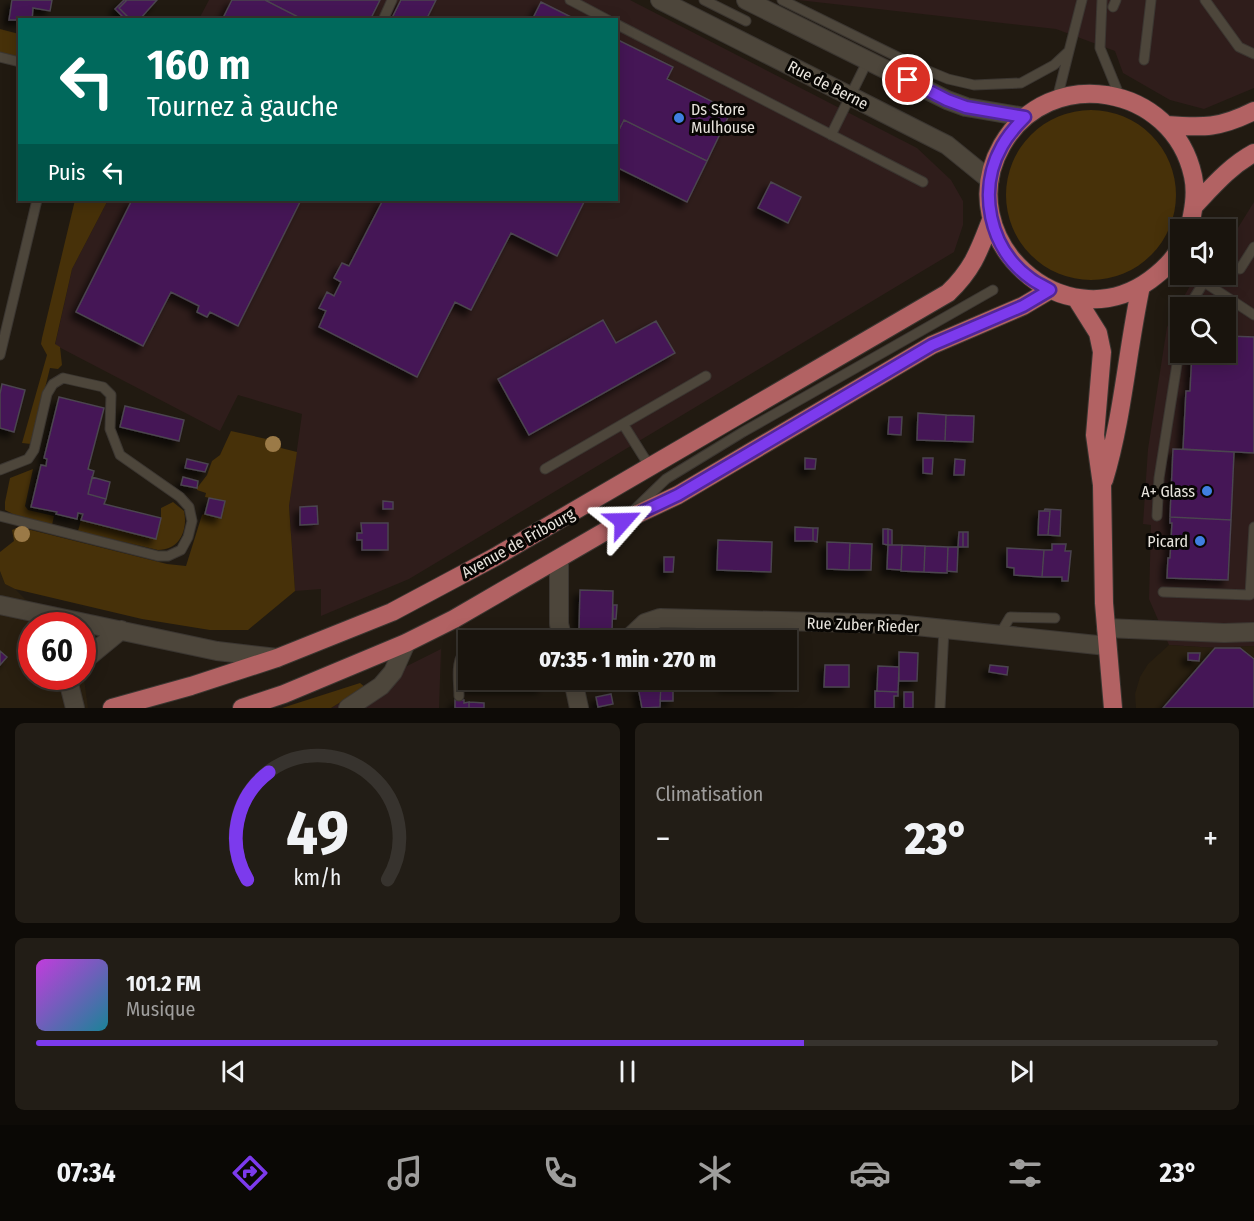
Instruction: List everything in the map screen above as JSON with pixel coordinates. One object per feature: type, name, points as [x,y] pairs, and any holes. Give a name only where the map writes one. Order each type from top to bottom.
[{"type":"main road","points":[[1170,261],[1162,272],[1141,286],[1110,297],[1076,298],[1050,290],[1030,278],[1013,262],[1000,242],[991,220],[988,200],[990,180],[994,162],[1002,146],[1012,130],[1025,117],[1057,99],[1078,94],[1100,93],[1120,97],[1137,104],[1166,125],[1183,149],[1193,177],[1194,206],[1191,219]]},
{"type":"main road","points":[[1166,125],[1197,128],[1230,123],[1254,111]]},
{"type":"main road","points":[[1194,206],[1223,175],[1240,160],[1254,153]]},
{"type":"main road","name":"Avenue de Fribourg","points":[[112,708],[191,686],[277,658],[392,612],[495,557],[831,359],[948,293],[964,278],[975,259],[991,220]]},
{"type":"main road","points":[[1102,485],[1114,445],[1131,333],[1141,286]]},
{"type":"main road","name":"Avenue de Fribourg","points":[[242,708],[284,694],[406,643],[454,619],[623,521],[678,495],[932,345],[1023,306],[1050,290]]},
{"type":"main road","points":[[1076,298],[1098,333],[1102,352],[1095,435],[1102,485],[1102,545],[1109,705]]},
{"type":"street","name":"Rue de Berne","points":[[660,0],[947,145],[990,180]]},
{"type":"street","points":[[746,0],[947,100],[966,107],[1025,117]]},
{"type":"street","points":[[559,559],[560,630]]},
{"type":"street","points":[[8,607],[217,651],[277,658]]},
{"type":"street","name":"Rue Zuber Rieder","points":[[638,630],[645,623],[660,618],[897,624],[1000,634],[1106,637],[1254,632]]},
{"type":"street","points":[[96,651],[121,630]]},
{"type":"street","points":[[348,708],[381,686],[393,672],[406,643]]},
{"type":"street","points":[[70,690],[75,708]]},
{"type":"street","points":[[575,690],[579,708]]},
{"type":"lane","points":[[384,18],[393,0]]},
{"type":"lane","points":[[570,0],[604,18]]},
{"type":"lane","points":[[704,0],[746,21]]},
{"type":"lane","points":[[782,0],[914,64],[948,79],[974,85],[1021,83],[1054,65],[1069,51]]},
{"type":"lane","points":[[1057,99],[1082,0]]},
{"type":"lane","points":[[1102,0],[1100,48],[1120,97]]},
{"type":"lane","points":[[1144,60],[1151,0]]},
{"type":"lane","points":[[1205,0],[1239,47],[1254,54]]},
{"type":"lane","points":[[618,25],[924,182]]},
{"type":"lane","points":[[0,57],[18,62]]},
{"type":"lane","points":[[831,135],[868,60]]},
{"type":"lane","points":[[0,355],[37,201]]},
{"type":"lane","points":[[1240,268],[1254,247]]},
{"type":"lane","points":[[1195,297],[1204,282],[1227,297]]},
{"type":"lane","points":[[623,521],[666,479],[752,427],[993,290]]},
{"type":"lane","points":[[1236,303],[1254,315]]},
{"type":"lane","points":[[1157,516],[1159,478],[1177,363]]},
{"type":"lane","points":[[545,469],[706,376]]},
{"type":"lane","points":[[0,480],[0,469],[28,459],[34,450],[47,394],[52,384],[63,378],[103,387],[111,394],[110,429],[120,455],[180,497],[189,507],[192,522],[181,550],[168,556],[158,556],[0,516]]},
{"type":"lane","points":[[623,424],[650,467]]},
{"type":"lane","points":[[1163,592],[1250,595],[1254,527]]},
{"type":"lane","points":[[1000,634],[1010,617],[1055,618]]},
{"type":"lane","points":[[940,708],[944,629]]},
{"type":"lane","points":[[459,690],[459,696]]},
{"type":"shaded area","points":[[209,0],[630,0],[917,148],[951,180],[963,201],[963,225],[954,252],[409,579],[321,616],[321,589],[295,591],[289,506],[302,414],[238,395],[220,431],[55,345],[72,269],[107,201],[618,201],[618,18],[200,18]]},
{"type":"shaded area","points":[[798,0],[1254,0],[1254,88],[1204,109],[1170,100],[1123,73],[1115,51],[1056,29]]},
{"type":"shaded area","points":[[0,29],[18,34],[18,57],[0,53]]},
{"type":"shaded area","points":[[1074,111],[1108,111],[1138,124],[1162,148],[1175,178],[1175,212],[1173,219],[1170,219],[1170,228],[1162,242],[1138,266],[1108,279],[1074,279],[1044,266],[1020,242],[1007,212],[1007,178],[1020,148],[1044,124]]},
{"type":"shaded area","points":[[75,201],[107,201],[72,269],[55,344],[60,347],[62,365],[58,369],[50,368],[31,444],[22,443],[47,355],[41,344]]},
{"type":"shaded area","points":[[1254,202],[1254,646],[1215,648],[1169,645],[1149,599],[1151,525],[1143,524],[1148,449],[1167,327],[1170,322],[1170,363],[1236,363],[1236,297],[1184,297],[1190,285],[1236,285],[1236,231]]},
{"type":"shaded area","points":[[231,431],[280,442],[281,448],[297,452],[289,506],[295,591],[248,630],[210,630],[142,619],[15,589],[5,584],[0,571],[0,552],[14,541],[12,530],[19,527],[167,564],[186,566],[202,515],[224,501],[205,497],[206,493],[197,488],[207,475],[212,461],[220,455]]},
{"type":"shaded area","points":[[33,469],[25,506],[28,510],[54,516],[52,525],[5,510],[10,478]]},
{"type":"shaded area","points":[[173,502],[184,511],[185,525],[181,538],[172,547],[166,549],[158,550],[78,531],[81,520],[156,539],[161,508]]},
{"type":"shaded area","points":[[0,571],[5,584],[15,589],[38,612],[18,612],[18,690],[86,690],[88,708],[0,708]]},
{"type":"shaded area","points":[[1169,645],[1215,648],[1254,646],[1254,708],[1136,708],[1135,694],[1140,677],[1148,664]]},
{"type":"shaded area","points":[[441,649],[439,708],[331,708],[365,687]]},
{"type":"shaded area","points":[[360,683],[365,687],[331,708],[282,708]]},
{"type":"building","points":[[12,0],[52,0],[50,11],[33,8],[32,18],[9,20]]},
{"type":"building","points":[[127,0],[119,8],[129,18],[124,18],[115,9]]},
{"type":"building","points":[[127,0],[157,0],[141,18],[129,18],[119,8]]},
{"type":"building","points":[[232,0],[265,0],[300,18],[223,18]]},
{"type":"building","points":[[265,0],[380,0],[371,18],[300,18]]},
{"type":"building","points":[[401,0],[436,0],[427,18],[392,18]]},
{"type":"building","points":[[541,2],[573,18],[533,18]]},
{"type":"building","points":[[618,40],[673,67],[667,79],[731,111],[707,161],[624,120],[618,132]]},
{"type":"building","points":[[624,120],[707,161],[687,202],[618,168],[618,132]]},
{"type":"building","points":[[771,182],[801,197],[788,223],[758,208]]},
{"type":"building","points":[[132,201],[300,201],[238,326],[210,312],[207,317],[197,312],[199,306],[171,292],[143,346],[76,312]]},
{"type":"building","points":[[382,201],[584,201],[557,256],[511,233],[471,310],[455,302],[417,377],[319,327],[326,311],[319,308],[327,292],[334,296],[341,282],[334,278],[342,263],[349,266]]},
{"type":"building","points":[[603,320],[616,343],[656,321],[675,353],[529,435],[498,379]]},
{"type":"building","points":[[1236,336],[1254,337],[1254,453],[1183,449],[1186,391],[1190,391],[1191,363],[1236,363]]},
{"type":"building","points":[[2,384],[25,390],[14,432],[0,428]]},
{"type":"building","points":[[59,397],[104,408],[88,469],[94,471],[88,494],[106,499],[104,504],[161,518],[156,539],[81,520],[83,514],[78,513],[77,519],[31,507],[41,465],[46,466],[47,459],[44,458]]},
{"type":"building","points":[[125,406],[184,420],[179,441],[120,427]]},
{"type":"building","points":[[918,413],[946,415],[945,441],[917,440]]},
{"type":"building","points":[[946,415],[974,416],[973,442],[945,441]]},
{"type":"building","points":[[889,417],[902,417],[901,435],[888,434]]},
{"type":"building","points":[[1173,449],[1234,452],[1231,520],[1170,517]]},
{"type":"building","points":[[805,458],[816,459],[815,469],[805,469]]},
{"type":"building","points":[[923,458],[933,458],[932,474],[923,473]]},
{"type":"building","points":[[187,459],[208,464],[205,472],[185,468]]},
{"type":"building","points":[[955,459],[965,460],[964,475],[954,475]]},
{"type":"building","points":[[92,477],[110,482],[106,499],[88,494]]},
{"type":"building","points":[[183,477],[198,481],[197,488],[181,485]]},
{"type":"building","points":[[209,498],[225,501],[221,518],[205,514]]},
{"type":"building","points":[[383,501],[393,502],[393,509],[383,509]]},
{"type":"building","points":[[317,506],[318,524],[300,525],[300,507]]},
{"type":"building","points":[[1045,509],[1061,510],[1060,536],[1048,535],[1050,511],[1044,511]]},
{"type":"building","points":[[1039,511],[1050,511],[1048,535],[1038,535]]},
{"type":"building","name":"Picard","points":[[1170,517],[1231,520],[1228,580],[1167,578],[1172,523],[1170,523]]},
{"type":"building","points":[[361,523],[388,523],[388,550],[362,550],[362,540],[357,540],[357,533],[362,533]]},
{"type":"building","points":[[795,527],[813,528],[813,541],[795,541]]},
{"type":"building","points":[[813,528],[818,528],[817,542],[813,541]]},
{"type":"building","points":[[883,529],[888,529],[888,545],[883,544]]},
{"type":"building","points":[[888,529],[892,530],[892,545],[888,545]]},
{"type":"building","points":[[959,532],[963,532],[963,547],[958,547]]},
{"type":"building","points":[[963,532],[968,532],[968,547],[963,547]]},
{"type":"building","points":[[718,540],[772,542],[771,572],[717,570]]},
{"type":"building","points":[[827,542],[850,543],[849,570],[827,569]]},
{"type":"building","points":[[850,543],[872,544],[871,570],[849,570]]},
{"type":"building","points":[[1052,544],[1066,544],[1065,551],[1071,551],[1068,581],[1062,581],[1062,577],[1042,577],[1044,550],[1052,550]]},
{"type":"building","points":[[888,545],[902,545],[901,570],[887,569]]},
{"type":"building","points":[[902,545],[925,546],[924,572],[901,571]]},
{"type":"building","points":[[925,546],[948,547],[947,573],[924,572]]},
{"type":"building","points":[[948,547],[958,547],[957,572],[947,571]]},
{"type":"building","points":[[1007,548],[1044,550],[1042,577],[1014,575],[1014,568],[1007,567]]},
{"type":"building","points":[[664,557],[674,557],[673,572],[664,572]]},
{"type":"building","points":[[580,590],[613,591],[612,630],[579,630]]},
{"type":"building","points":[[613,605],[617,605],[616,619],[613,619]]},
{"type":"building","points":[[1215,648],[1240,648],[1254,659],[1254,708],[1163,708]]},
{"type":"building","points":[[0,651],[7,657],[0,665]]},
{"type":"building","points":[[899,652],[918,653],[917,681],[899,681]]},
{"type":"building","points":[[1188,653],[1200,653],[1199,661],[1188,660]]},
{"type":"building","points":[[825,665],[849,665],[849,687],[824,687]]},
{"type":"building","points":[[990,665],[1008,667],[1007,675],[989,672]]},
{"type":"building","points":[[878,666],[899,667],[898,692],[877,691]]},
{"type":"building","points":[[639,690],[661,690],[660,707],[642,708]]},
{"type":"building","points":[[661,690],[673,690],[673,701],[660,701]]},
{"type":"building","points":[[875,691],[898,692],[898,696],[894,696],[894,708],[875,708]]},
{"type":"building","points":[[904,692],[913,692],[913,708],[904,708]]},
{"type":"building","points":[[611,694],[613,704],[598,707],[596,697]]},
{"type":"building","points":[[455,700],[469,702],[469,708],[455,708]]},
{"type":"building","points":[[469,702],[484,703],[484,708],[469,708]]},
{"type":"place","name":"Ds Store Mulhouse","points":[[679,118]]},
{"type":"place","name":"A+ Glass","points":[[1207,491]]},
{"type":"place","name":"Picard","points":[[1200,541]]},
{"type":"route","points":[[623,521],[678,495],[932,345],[1023,306],[1050,290],[1030,278],[1013,262],[1000,242],[991,220],[988,200],[994,162],[1012,130],[1025,117],[966,107],[908,80]]}]
